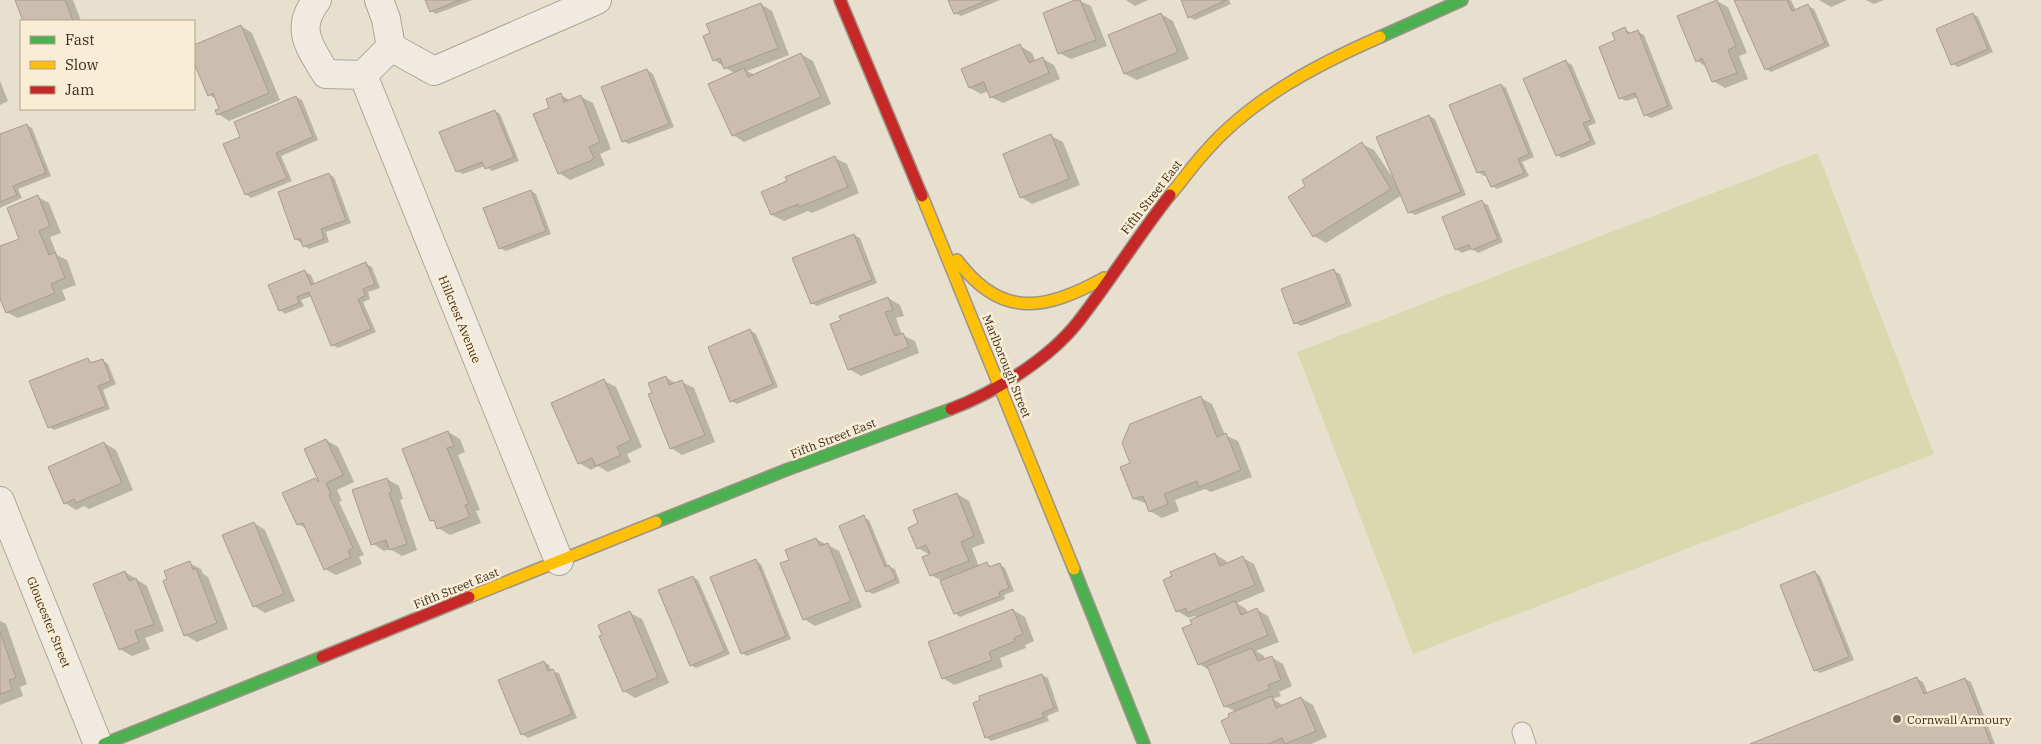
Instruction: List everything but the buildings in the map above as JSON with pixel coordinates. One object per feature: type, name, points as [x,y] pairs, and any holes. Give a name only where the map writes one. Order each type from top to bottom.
[{"type":"street","points":[[317,0],[308,11],[305,37],[326,74],[363,75],[391,48]]},
{"type":"street","points":[[379,0],[386,19],[391,48]]},
{"type":"street","points":[[391,48],[434,71],[597,0]]},
{"type":"street","name":"Marlborough Street","points":[[840,0],[1001,386],[1144,744]]},
{"type":"street","name":"Fifth Street East","points":[[104,744],[786,470],[961,405],[1001,386],[1043,355],[1078,323],[1111,274],[1206,150],[1241,117],[1289,84],[1343,53],[1462,0]]},
{"type":"street","name":"Hillcrest Avenue","points":[[363,75],[559,561]]},
{"type":"street","points":[[931,216],[964,271],[994,297],[1016,303],[1035,304],[1072,297],[1111,274]]},
{"type":"street","name":"Gloucester Street","points":[[0,501],[98,744]]},
{"type":"green space","points":[[1818,153],[1934,454],[1413,654],[1297,352]]},
{"type":"traffic: fast","points":[[1380,37],[1462,0]]},
{"type":"traffic: fast","points":[[656,522],[786,470],[951,409]]},
{"type":"traffic: fast","points":[[1074,569],[1144,744]]},
{"type":"traffic: fast","points":[[104,744],[322,657]]},
{"type":"traffic: slow","points":[[1170,195],[1201,156],[1224,132],[1264,99],[1310,71],[1380,37]]},
{"type":"traffic: slow","points":[[922,196],[1074,569]]},
{"type":"traffic: slow","points":[[957,260],[974,279],[990,292],[1007,300],[1025,304],[1062,297],[1104,278]]},
{"type":"traffic: slow","points":[[469,597],[656,522]]},
{"type":"traffic: jam","points":[[840,0],[922,196]]},
{"type":"traffic: jam","points":[[951,409],[985,394],[1020,373],[1066,336],[1090,306],[1170,195]]},
{"type":"traffic: jam","points":[[322,657],[469,597]]},
{"type":"place","name":"Cornwall Armoury","points":[[1897,719]]}]
